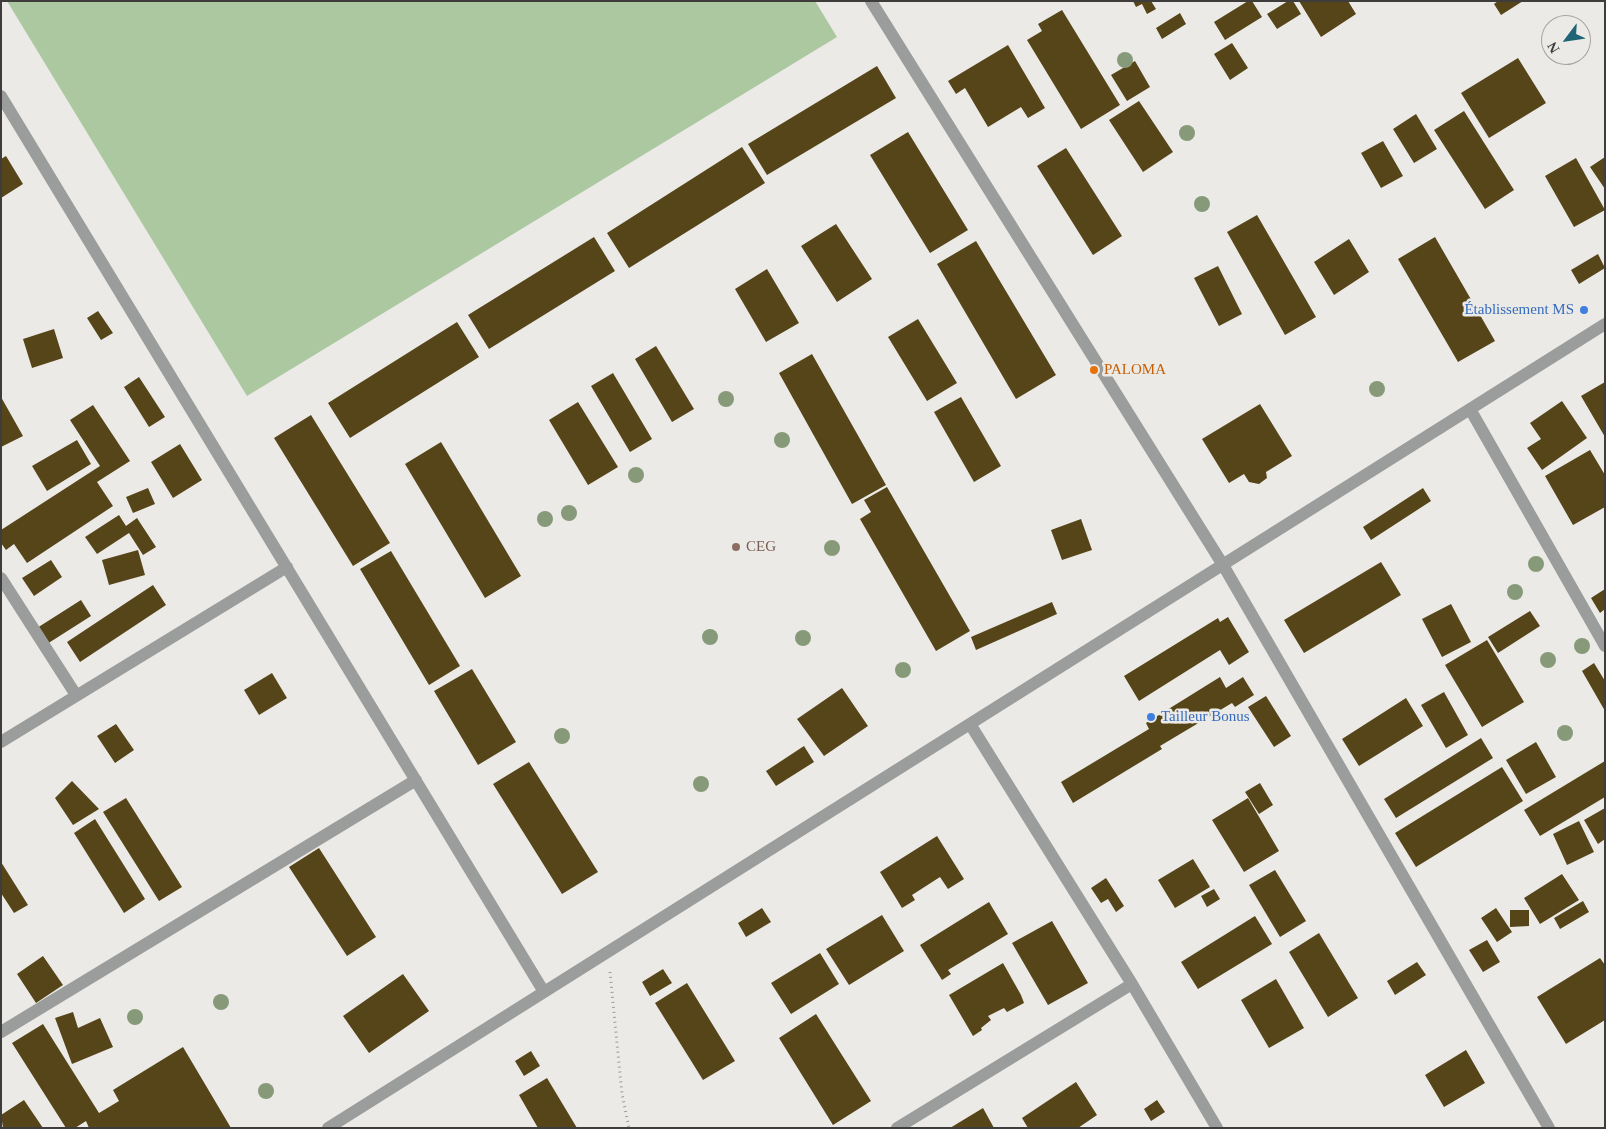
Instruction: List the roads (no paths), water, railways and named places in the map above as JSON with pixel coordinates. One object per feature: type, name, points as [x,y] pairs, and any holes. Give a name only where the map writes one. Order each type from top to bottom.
[{"type":"street","points":[[871,1],[1223,564],[1549,1128]]},
{"type":"street","points":[[1,96],[544,992]]},
{"type":"street","points":[[328,1128],[1605,324]]},
{"type":"street","points":[[1470,409],[1605,646]]},
{"type":"street","points":[[1,742],[287,567]]},
{"type":"street","points":[[1,578],[76,696]]},
{"type":"street","points":[[970,724],[1132,984],[1217,1128]]},
{"type":"street","points":[[1,1032],[416,780]]},
{"type":"street","points":[[897,1128],[1132,984]]},
{"type":"place","name":"Établissement MS","points":[[1584,310]]},
{"type":"place","name":"PALOMA","points":[[1094,370]]},
{"type":"place","name":"CEG","points":[[736,547]]},
{"type":"place","name":"Tailleur Bonus","points":[[1151,717]]}]
